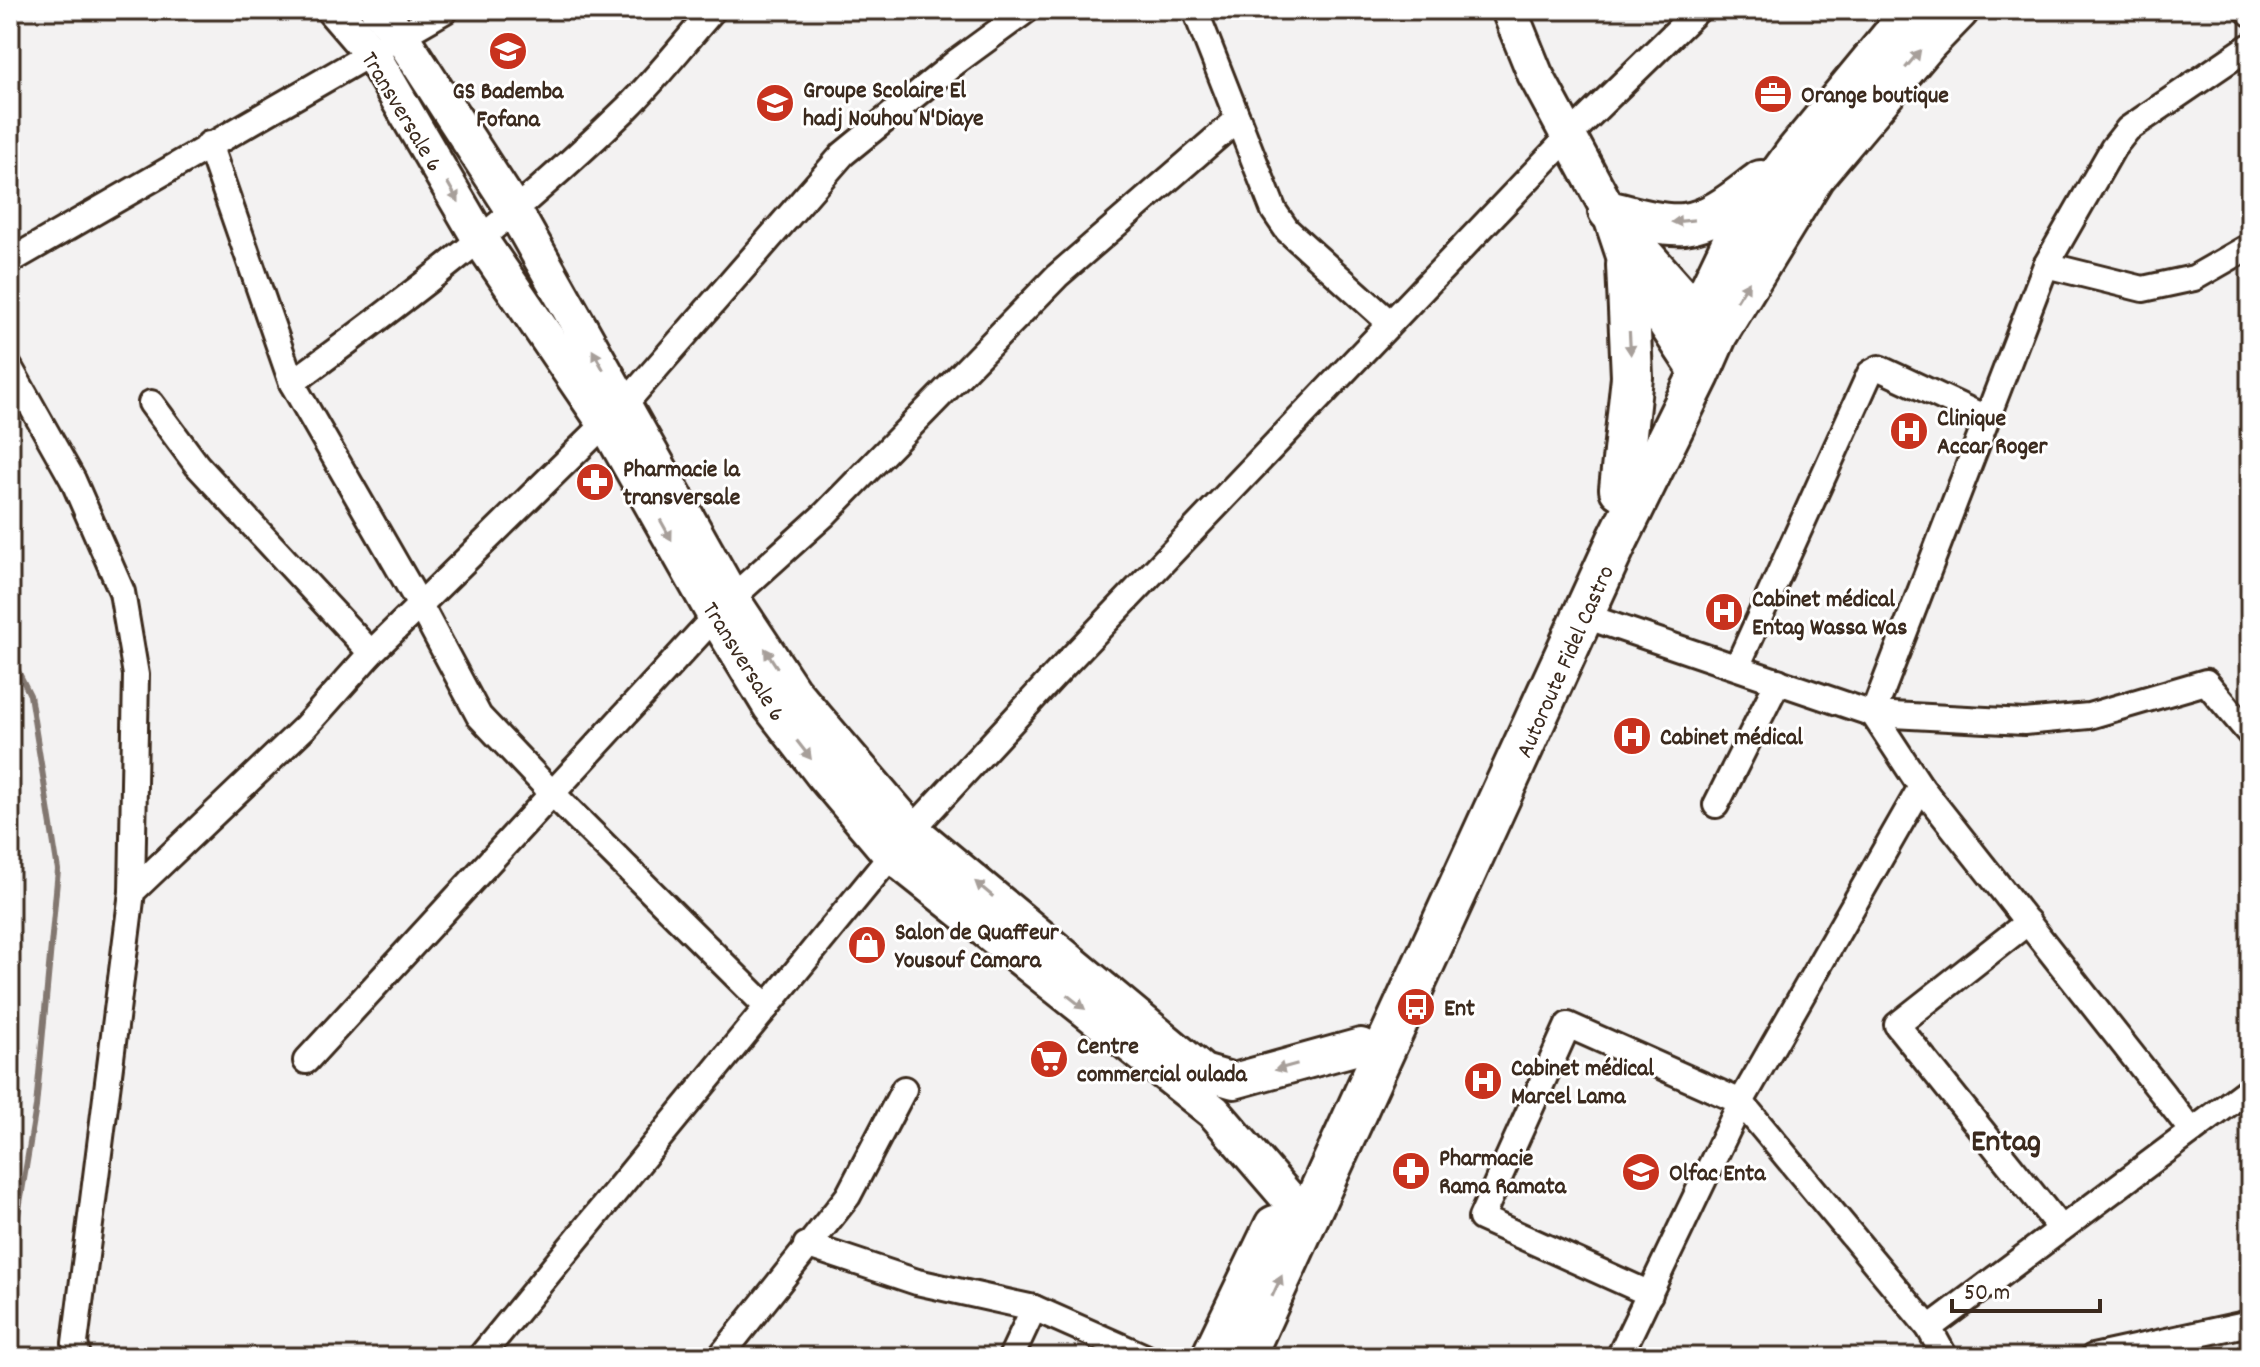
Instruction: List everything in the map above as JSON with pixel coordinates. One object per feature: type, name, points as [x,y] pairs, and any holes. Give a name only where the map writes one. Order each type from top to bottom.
[{"type":"highway","name":"Autoroute Fidel Castro","points":[[1212,1357],[1300,1204],[1585,616],[1699,343],[1736,235],[1795,154],[1914,10]]},
{"type":"highway","name":"Autoroute Fidel Castro","points":[[1244,1357],[1361,1046],[1561,609],[1620,489],[1699,343],[1814,176],[1927,42],[1958,10]]},
{"type":"highway","points":[[1609,211],[1644,220],[1685,224],[1722,210],[1795,154]]},
{"type":"highway","points":[[1620,489],[1632,377],[1627,265]]},
{"type":"main road","name":"Transversale 6","points":[[334,10],[372,54],[481,241],[614,414]]},
{"type":"main road","name":"Transversale 6","points":[[378,10],[401,36],[515,212],[614,414],[723,607],[846,756],[901,842],[1214,1112],[1300,1204]]},
{"type":"main road","points":[[1509,10],[1535,74],[1609,211],[1699,343]]},
{"type":"main road","points":[[1609,211],[1627,265],[1699,343]]},
{"type":"main road","name":"Transversale 6","points":[[901,842],[1203,1072],[1234,1081],[1361,1046]]},
{"type":"street","points":[[10,261],[446,10]]},
{"type":"street","points":[[292,383],[515,212],[631,105],[713,10]]},
{"type":"street","points":[[132,892],[305,727],[371,653],[614,414],[843,154],[956,62],[1027,10]]},
{"type":"street","points":[[1195,10],[1274,211],[1287,230],[1390,323]]},
{"type":"street","points":[[480,1357],[901,842],[1055,675],[1569,136],[1698,10]]},
{"type":"street","points":[[1873,714],[2046,265],[2097,175],[2128,129],[2250,46]]},
{"type":"street","points":[[306,1061],[723,607],[824,515],[1057,276],[1238,119]]},
{"type":"street","points":[[209,144],[292,383],[421,607],[479,716],[767,1007]]},
{"type":"street","points":[[2046,265],[2143,289],[2194,278],[2250,246]]},
{"type":"street","points":[[10,368],[73,480],[122,592],[136,675],[132,892],[75,1343],[78,1357]]},
{"type":"street","points":[[1737,667],[1870,373],[1879,368],[1986,418]]},
{"type":"street","points":[[151,403],[197,465],[371,653]]},
{"type":"street","points":[[1585,616],[1873,714],[2024,722],[2089,716],[2206,682],[2250,734]]},
{"type":"street","points":[[1716,805],[1778,681]]},
{"type":"street","points":[[1873,714],[1921,787],[2192,1131]]},
{"type":"street","points":[[1619,1357],[1741,1102],[1921,787]]},
{"type":"street","points":[[2028,922],[1897,1025],[2061,1229]]},
{"type":"street","points":[[1650,1294],[1481,1218],[1568,1025],[1741,1102],[1929,1328],[1945,1357]]},
{"type":"street","points":[[1929,1328],[2250,1088]]},
{"type":"street","points":[[720,1357],[848,1196],[904,1089]]},
{"type":"street","points":[[806,1245],[917,1282],[1034,1308],[1145,1357]]},
{"type":"street","points":[[1011,1357],[1034,1308]]},
{"type":"street","points":[[2093,1357],[2250,1323]]},
{"type":"waterway","points":[[10,655],[30,695],[58,870],[36,1107],[10,1263]]},
{"type":"place","name":"GS Bademba Fofana","points":[[508,51]]},
{"type":"place","name":"Orange boutique","points":[[1773,94]]},
{"type":"place","name":"Groupe Scolaire El hadj Nouhou N'Diaye","points":[[775,103]]},
{"type":"place","name":"Clinique Accar Roger","points":[[1909,431]]},
{"type":"place","name":"Pharmacie la transversale","points":[[595,482]]},
{"type":"place","name":"Cabinet médical Entag Wassa Was","points":[[1724,612]]},
{"type":"place","name":"Cabinet médical","points":[[1632,736]]},
{"type":"place","name":"Salon de Quaffeur Yousouf Camara","points":[[867,945]]},
{"type":"place","name":"Ent","points":[[1416,1007]]},
{"type":"place","name":"Centre commercial oulada","points":[[1049,1059]]},
{"type":"place","name":"Cabinet médical Marcel Lama","points":[[1483,1081]]},
{"type":"place","name":"Pharmacie Rama Ramata","points":[[1411,1171]]},
{"type":"place","name":"Olfac Enta","points":[[1641,1172]]},
{"type":"district","name":"Entag","points":[[2006,1139]]}]
